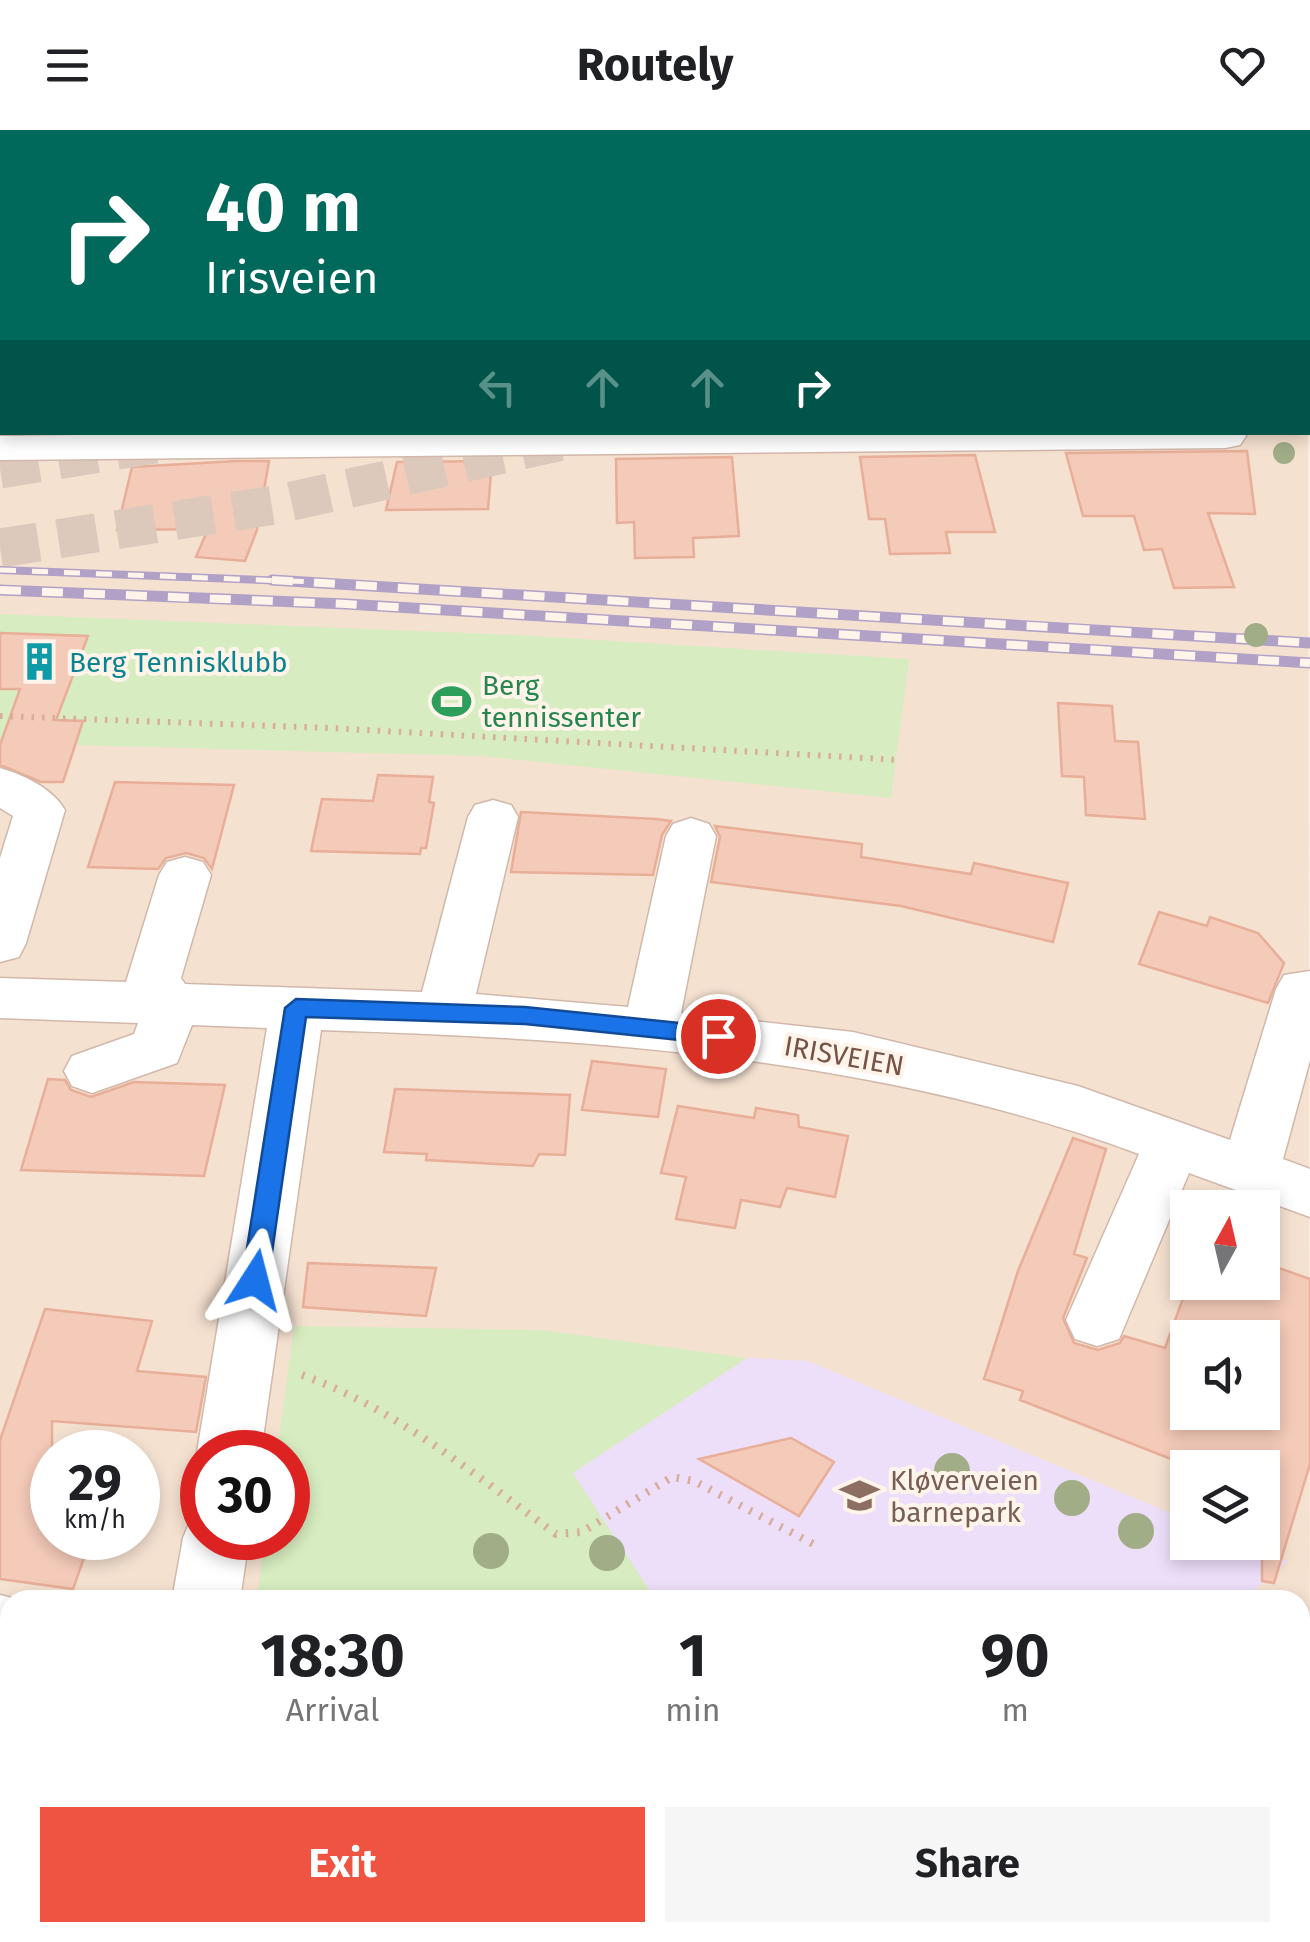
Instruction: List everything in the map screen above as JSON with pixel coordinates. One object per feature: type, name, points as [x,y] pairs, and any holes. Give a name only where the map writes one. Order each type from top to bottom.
[{"type":"street","points":[[0,448],[1225,436]]},
{"type":"street","points":[[0,785],[40,810],[0,942]]},
{"type":"street","points":[[444,1013],[493,817]]},
{"type":"street","points":[[650,1027],[691,836]]},
{"type":"street","points":[[92,1071],[156,1048],[171,1004],[153,982],[185,875]]},
{"type":"street","points":[[1250,1171],[1302,989]]},
{"type":"street","name":"IRISVEIEN","points":[[0,998],[444,1013],[650,1027],[853,1053],[1078,1108],[1310,1193]]},
{"type":"street","points":[[232,1430],[296,1008]]},
{"type":"street","points":[[1097,1320],[1173,1143]]},
{"type":"street","points":[[208,1590],[212,1560]]},
{"type":"path","points":[[0,716],[330,728],[900,760]]},
{"type":"path","points":[[243,1358],[328,1383],[408,1424],[556,1534],[582,1532],[672,1478],[694,1481],[820,1547]]},
{"type":"shaded area","points":[[0,435],[1308,435],[1310,1590],[0,1590]]},
{"type":"shaded area","name":"Kløverveien barnepark","points":[[747,1358],[808,1361],[1170,1513],[1170,1560],[1287,1561],[1254,1590],[649,1590],[572,1473]]},
{"type":"green space","name":"Berg tennissenter","points":[[0,614],[516,635],[909,659],[891,798],[480,756],[0,743]]},
{"type":"green space","points":[[294,1326],[542,1330],[747,1358],[573,1473],[649,1590],[258,1590],[262,1560],[310,1560],[310,1430],[280,1430]]},
{"type":"building","points":[[1247,451],[1255,514],[1208,513],[1234,587],[1174,588],[1162,549],[1144,550],[1134,516],[1083,516],[1066,453]]},
{"type":"building","points":[[975,455],[995,532],[946,532],[950,553],[890,554],[885,519],[869,519],[860,457]]},
{"type":"building","points":[[732,457],[739,536],[693,538],[694,557],[635,558],[634,522],[617,523],[616,459]]},
{"type":"building","points":[[269,461],[257,530],[245,561],[196,557],[208,529],[117,530],[132,467]]},
{"type":"building","points":[[492,461],[488,509],[386,510],[397,462]]},
{"type":"building","points":[[0,633],[88,636],[56,720],[83,721],[63,782],[41,782],[0,765],[0,745],[20,689],[0,689]]},
{"type":"building","points":[[1058,703],[1112,706],[1115,741],[1138,742],[1145,819],[1086,815],[1084,777],[1062,776]]},
{"type":"building","points":[[378,775],[433,777],[429,802],[434,803],[426,848],[421,848],[420,854],[311,851],[322,799],[373,801]]},
{"type":"building","points":[[115,782],[234,785],[212,869],[204,858],[186,853],[166,858],[158,869],[88,867]]},
{"type":"building","points":[[521,812],[671,821],[662,835],[653,875],[511,872]]},
{"type":"building","points":[[715,826],[862,844],[861,857],[971,874],[974,863],[1068,883],[1053,942],[901,906],[711,882],[720,837]]},
{"type":"building","points":[[1159,912],[1207,926],[1210,917],[1258,933],[1284,963],[1268,1003],[1139,964]]},
{"type":"building","points":[[592,1061],[666,1069],[658,1117],[582,1110]]},
{"type":"building","points":[[48,1079],[65,1080],[71,1090],[91,1097],[134,1082],[225,1085],[204,1176],[21,1170]]},
{"type":"building","points":[[395,1089],[570,1095],[565,1155],[539,1154],[533,1166],[426,1160],[427,1154],[384,1152]]},
{"type":"building","points":[[678,1106],[754,1118],[756,1108],[798,1115],[799,1127],[848,1136],[835,1197],[787,1188],[780,1207],[741,1200],[735,1228],[676,1219],[686,1177],[661,1173]]},
{"type":"building","points":[[1073,1138],[1106,1149],[1074,1254],[1087,1258],[1063,1318],[1074,1343],[1098,1350],[1120,1343],[1124,1336],[1165,1348],[1170,1334],[1170,1430],[1280,1430],[1280,1320],[1175,1320],[1182,1300],[1280,1300],[1280,1268],[1310,1279],[1310,1464],[1274,1583],[1262,1581],[1262,1560],[1280,1560],[1280,1450],[1170,1450],[1170,1459],[1020,1400],[1023,1391],[984,1379],[1018,1271]]},
{"type":"building","points":[[308,1263],[436,1268],[426,1316],[303,1307]]},
{"type":"building","points":[[45,1309],[152,1321],[137,1371],[206,1377],[196,1430],[52,1421],[52,1430],[30,1430],[30,1560],[83,1560],[73,1589],[0,1579],[0,1440]]},
{"type":"building","points":[[791,1438],[834,1462],[799,1516],[699,1459]]},
{"type":"tunnel","points":[[0,469],[211,435]]},
{"type":"tunnel","points":[[0,548],[274,505],[571,439]]},
{"type":"railway","points":[[0,570],[290,581]]},
{"type":"railway","points":[[272,580],[290,581]]},
{"type":"railway","points":[[290,581],[314,582]]},
{"type":"railway","points":[[290,581],[1310,643]]},
{"type":"railway","points":[[0,590],[346,604],[1310,663]]},
{"type":"place","name":"Berg Tennisklubb","points":[[39,662]]},
{"type":"place","name":"Berg tennissenter","points":[[452,701]]},
{"type":"place","name":"Kløverveien barnepark","points":[[860,1496]]},
{"type":"route","points":[[255,1280],[296,1008],[525,1016],[718,1036]]}]
